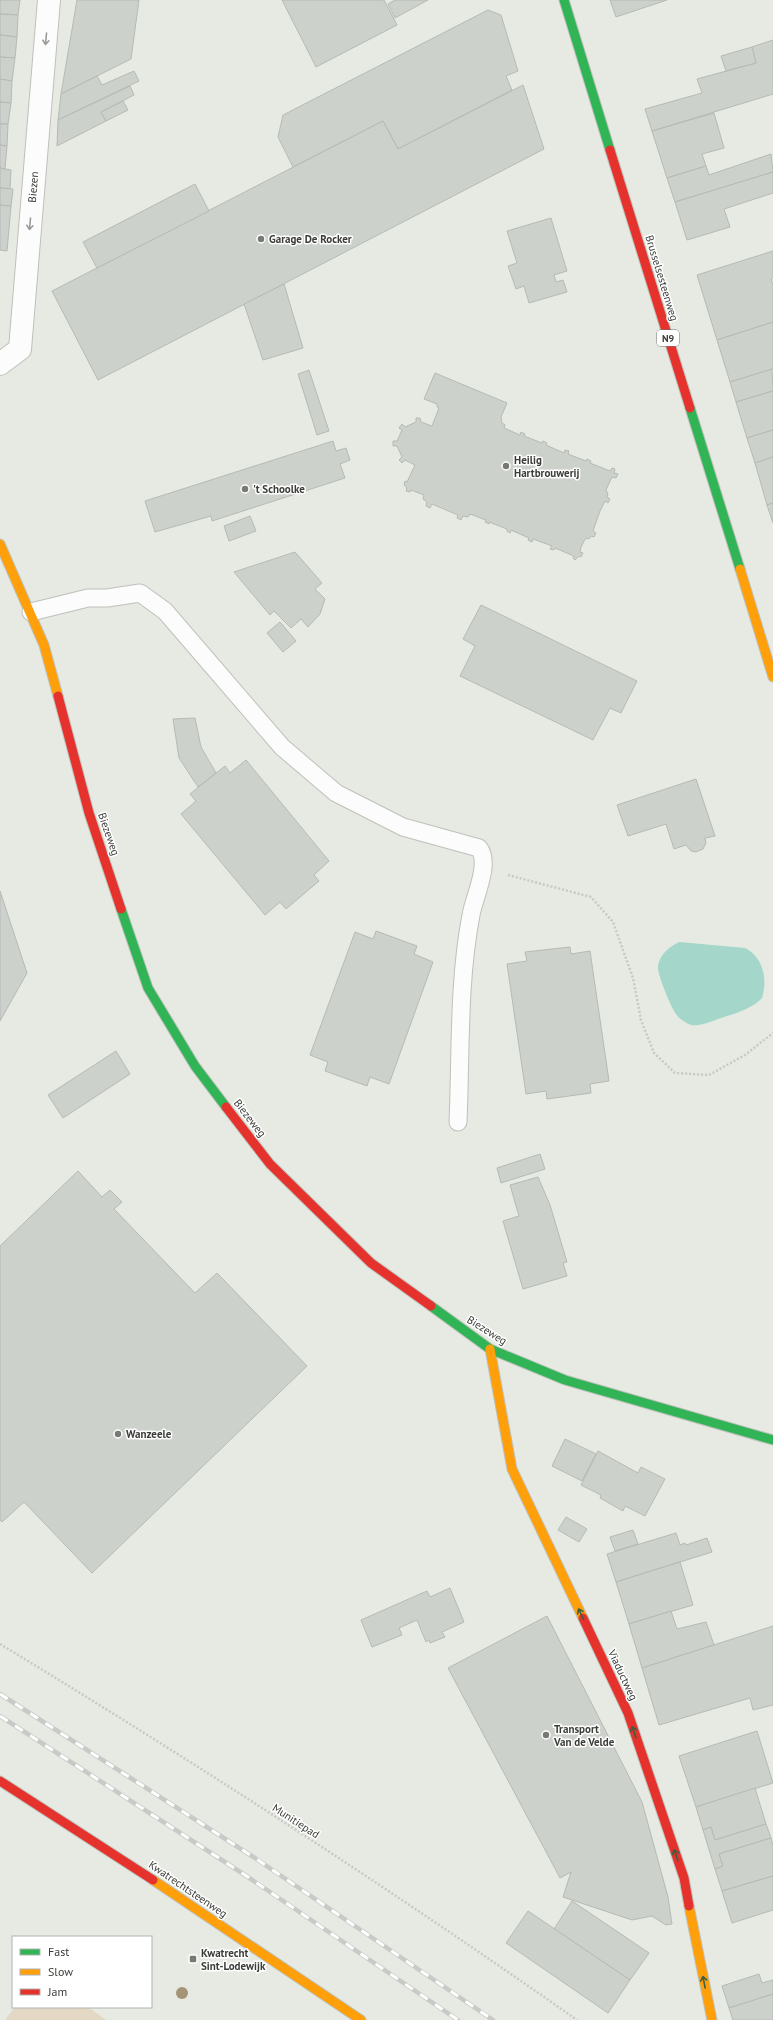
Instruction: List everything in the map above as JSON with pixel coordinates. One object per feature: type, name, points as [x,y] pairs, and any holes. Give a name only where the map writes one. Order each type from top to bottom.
[{"type":"street","name":"Biezen","points":[[0,364],[20,349],[49,0]]},
{"type":"street","name":"Brusselsesteenweg","points":[[564,0],[773,677]]},
{"type":"street","name":"Biezeweg","points":[[0,544],[31,612],[44,645],[89,813],[148,988],[195,1066],[270,1164],[371,1263],[490,1349],[565,1380],[773,1440]]},
{"type":"street","name":"Viaductweg","points":[[490,1349],[512,1469],[628,1714],[684,1878],[712,2020]]},
{"type":"street","name":"Kwatrechtsteenweg","points":[[0,1782],[171,1891],[361,2020]]},
{"type":"lane","points":[[31,612],[88,598],[107,598],[140,593],[165,611],[282,747],[336,793],[403,827],[480,848],[484,858],[483,868],[471,914],[465,956],[458,1122]]},
{"type":"path","points":[[483,868],[591,897],[613,922],[633,978],[641,1020],[654,1053],[675,1073],[709,1075],[745,1055],[773,1033]]},
{"type":"path","name":"Munitiepad","points":[[0,1644],[140,1729],[420,1912],[577,2020]]},
{"type":"shaded area","points":[[14,2008],[89,2008],[106,2020],[5,2020]]},
{"type":"water","points":[[679,942],[745,948],[751,952],[760,963],[764,976],[764,991],[762,998],[746,1009],[704,1024],[691,1025],[683,1021],[676,1014],[668,998],[658,970],[659,962],[666,951]]},
{"type":"building","points":[[0,0],[20,0],[18,15],[0,14]]},
{"type":"building","points":[[77,0],[139,0],[131,59],[61,94]]},
{"type":"building","points":[[282,0],[384,0],[397,25],[316,67]]},
{"type":"building","points":[[395,0],[428,0],[395,18],[388,4]]},
{"type":"building","points":[[610,0],[667,0],[616,17]]},
{"type":"building","points":[[488,10],[501,15],[518,71],[506,76],[512,90],[398,149],[383,121],[293,167],[278,137],[283,115]]},
{"type":"building","points":[[0,14],[18,15],[17,37],[0,35]]},
{"type":"building","points":[[0,35],[17,37],[15,58],[0,57]]},
{"type":"building","points":[[773,40],[773,94],[652,131],[645,109],[702,93],[697,79],[756,63],[752,47]]},
{"type":"building","points":[[752,47],[756,63],[726,71],[721,56]]},
{"type":"building","points":[[0,57],[15,58],[12,81],[0,79]]},
{"type":"building","points":[[134,71],[139,81],[58,120],[61,94],[97,76],[102,85]]},
{"type":"building","points":[[0,79],[12,81],[11,103],[0,102]]},
{"type":"building","name":"Garage De Rocker","points":[[523,85],[544,149],[98,380],[52,291],[383,121],[398,149]]},
{"type":"building","points":[[130,86],[134,95],[101,112],[106,121],[57,146],[58,120]]},
{"type":"building","points":[[123,101],[128,110],[106,121],[101,112]]},
{"type":"building","points":[[0,102],[11,103],[8,124],[0,124]]},
{"type":"building","points":[[714,113],[724,148],[702,154],[706,166],[667,178],[652,131]]},
{"type":"building","points":[[0,124],[8,124],[7,146],[0,145]]},
{"type":"building","points":[[0,145],[7,146],[5,169],[0,168]]},
{"type":"building","points":[[771,154],[773,172],[675,202],[667,178],[706,166],[709,175]]},
{"type":"building","points":[[0,168],[11,170],[10,189],[0,188]]},
{"type":"building","points":[[773,172],[773,193],[724,209],[730,227],[687,240],[675,202]]},
{"type":"building","points":[[195,184],[209,211],[97,268],[83,242]]},
{"type":"building","points":[[0,188],[13,189],[11,206],[0,205]]},
{"type":"building","points":[[0,205],[11,206],[7,251],[0,250]]},
{"type":"building","points":[[551,218],[567,271],[554,275],[556,282],[563,280],[567,292],[529,303],[524,286],[516,289],[508,266],[517,263],[507,231]]},
{"type":"building","points":[[773,251],[773,278],[771,279],[773,284],[773,322],[717,340],[697,275]]},
{"type":"building","points":[[284,284],[303,348],[263,360],[244,304]]},
{"type":"building","points":[[773,322],[773,369],[730,382],[717,340]]},
{"type":"building","points":[[772,369],[773,391],[736,402],[730,382]]},
{"type":"building","points":[[309,370],[329,431],[317,435],[298,374]]},
{"type":"building","name":"Heilig Hartbrouwerij","points":[[435,373],[507,403],[501,417],[502,423],[505,425],[504,428],[520,435],[521,432],[525,434],[524,436],[542,443],[543,441],[547,443],[546,445],[564,453],[565,450],[569,451],[568,454],[586,461],[587,459],[591,461],[590,463],[610,471],[612,468],[615,469],[614,473],[618,474],[616,478],[612,477],[606,490],[608,494],[607,497],[610,499],[608,503],[605,501],[600,511],[593,531],[596,533],[594,537],[591,536],[589,539],[586,538],[581,547],[580,552],[583,553],[581,557],[579,556],[575,560],[573,558],[574,556],[555,548],[554,550],[550,549],[552,546],[533,539],[532,542],[528,540],[529,538],[511,530],[510,533],[507,529],[489,522],[489,524],[485,522],[486,520],[470,514],[468,517],[463,516],[461,520],[457,518],[458,515],[432,504],[430,508],[426,506],[427,502],[423,499],[424,495],[411,490],[410,492],[406,491],[407,488],[404,485],[405,481],[407,482],[415,465],[405,460],[402,463],[399,460],[402,457],[397,446],[393,446],[393,441],[397,441],[402,430],[399,428],[402,424],[405,427],[416,422],[416,418],[420,418],[421,422],[432,426],[439,408],[437,407],[437,404],[424,399]]},
{"type":"building","points":[[773,391],[773,430],[747,438],[736,402]]},
{"type":"building","points":[[773,430],[773,457],[755,463],[747,438]]},
{"type":"building","name":"'t Schoolke","points":[[333,441],[336,451],[346,448],[350,460],[340,464],[345,478],[212,521],[211,516],[155,532],[145,501]]},
{"type":"building","points":[[773,457],[773,503],[767,505],[755,463]]},
{"type":"building","points":[[773,503],[773,523],[767,505]]},
{"type":"building","points":[[250,516],[256,531],[229,541],[224,526]]},
{"type":"building","points":[[295,552],[322,583],[315,589],[325,599],[320,614],[308,627],[301,619],[291,628],[274,611],[270,615],[234,572]]},
{"type":"building","points":[[481,605],[637,681],[621,713],[610,708],[593,740],[460,676],[475,646],[463,639]]},
{"type":"building","points":[[280,622],[296,641],[283,652],[267,633]]},
{"type":"building","points":[[195,718],[201,747],[216,773],[198,787],[179,758],[173,719]]},
{"type":"building","points":[[246,760],[329,861],[314,875],[319,881],[286,909],[280,902],[265,915],[181,814],[196,801],[190,794],[225,766],[230,773]]},
{"type":"building","points":[[696,779],[715,836],[705,838],[706,843],[703,849],[696,852],[691,851],[686,845],[674,849],[666,824],[628,836],[617,805]]},
{"type":"building","points":[[0,891],[27,973],[0,1021]]},
{"type":"building","points":[[376,931],[417,946],[414,954],[433,962],[389,1084],[370,1077],[367,1086],[325,1071],[328,1062],[310,1055],[355,932],[373,939]]},
{"type":"building","points":[[570,947],[571,954],[590,951],[609,1081],[590,1084],[591,1093],[547,1099],[546,1091],[526,1094],[507,964],[527,961],[525,952]]},
{"type":"building","points":[[116,1051],[130,1074],[63,1118],[48,1095]]},
{"type":"building","points":[[540,1154],[545,1169],[501,1183],[497,1168]]},
{"type":"building","name":"Wanzeele","points":[[78,1171],[102,1197],[110,1190],[122,1202],[114,1209],[195,1293],[217,1273],[307,1366],[92,1573],[24,1502],[2,1522],[0,1520],[0,1246]]},
{"type":"building","points":[[538,1177],[550,1205],[567,1262],[563,1263],[567,1276],[523,1289],[503,1221],[519,1216],[510,1185]]},
{"type":"building","points":[[565,1439],[596,1454],[582,1481],[552,1466]]},
{"type":"building","points":[[598,1451],[638,1473],[641,1467],[665,1479],[645,1516],[625,1506],[623,1511],[600,1498],[601,1495],[581,1485]]},
{"type":"building","points":[[566,1517],[587,1529],[579,1542],[558,1530]]},
{"type":"building","points":[[633,1530],[638,1544],[615,1551],[610,1537]]},
{"type":"building","points":[[676,1533],[680,1545],[685,1543],[686,1545],[707,1538],[712,1552],[616,1582],[607,1554]]},
{"type":"building","points":[[680,1562],[693,1605],[629,1624],[616,1582]]},
{"type":"building","points":[[450,1588],[464,1622],[442,1632],[445,1637],[430,1643],[429,1640],[426,1642],[417,1620],[399,1628],[402,1635],[372,1647],[361,1620],[427,1591],[430,1597]]},
{"type":"building","points":[[671,1611],[677,1629],[706,1622],[714,1645],[642,1668],[629,1624]]},
{"type":"building","name":"Transport Van de Velde","points":[[547,1616],[642,1802],[668,1897],[672,1924],[666,1925],[652,1916],[632,1920],[563,1897],[571,1872],[560,1878],[448,1668]]},
{"type":"building","points":[[773,1626],[773,1705],[753,1710],[750,1698],[659,1725],[642,1668]]},
{"type":"building","points":[[757,1731],[773,1783],[696,1807],[679,1756]]},
{"type":"building","points":[[755,1788],[766,1824],[715,1840],[711,1827],[703,1830],[696,1807]]},
{"type":"building","points":[[766,1824],[771,1838],[719,1854],[723,1866],[715,1869],[703,1830],[711,1827],[715,1840]]},
{"type":"building","points":[[771,1838],[773,1845],[773,1876],[722,1891],[715,1869],[723,1866],[719,1854]]},
{"type":"building","points":[[773,1876],[773,1910],[732,1923],[722,1891]]},
{"type":"building","points":[[572,1901],[649,1953],[630,1980],[554,1929]]},
{"type":"building","points":[[528,1911],[630,1980],[608,2013],[506,1943]]},
{"type":"building","points":[[759,1974],[762,1983],[773,1980],[773,1994],[729,2008],[722,1986]]},
{"type":"building","points":[[773,1994],[773,2020],[733,2020],[729,2008]]},
{"type":"railway","points":[[0,1694],[255,1858],[493,2020]]},
{"type":"railway","points":[[0,1716],[245,1875],[458,2020]]},
{"type":"traffic: fast","points":[[564,0],[610,150]]},
{"type":"traffic: fast","points":[[690,408],[740,569]]},
{"type":"traffic: fast","points":[[121,909],[148,988],[195,1066],[226,1107]]},
{"type":"traffic: fast","points":[[431,1306],[490,1349],[565,1380],[773,1440]]},
{"type":"traffic: slow","points":[[0,544],[44,645],[58,696]]},
{"type":"traffic: slow","points":[[740,569],[773,677]]},
{"type":"traffic: slow","points":[[490,1349],[512,1469],[583,1618]]},
{"type":"traffic: slow","points":[[153,1880],[361,2020]]},
{"type":"traffic: slow","points":[[689,1906],[712,2020]]},
{"type":"traffic: jam","points":[[610,150],[690,408]]},
{"type":"traffic: jam","points":[[58,696],[89,813],[121,909]]},
{"type":"traffic: jam","points":[[226,1107],[270,1164],[371,1263],[431,1306]]},
{"type":"traffic: jam","points":[[583,1618],[628,1713],[684,1878],[689,1906]]},
{"type":"traffic: jam","points":[[0,1781],[153,1880]]},
{"type":"place","name":"Garage De Rocker","points":[[261,239]]},
{"type":"place","name":"Heilig Hartbrouwerij","points":[[506,466]]},
{"type":"place","name":"'t Schoolke","points":[[245,489]]},
{"type":"place","name":"Wanzeele","points":[[118,1434]]},
{"type":"place","name":"Transport Van de Velde","points":[[546,1735]]},
{"type":"place","name":"Kwatrecht Sint-Lodewijk","points":[[193,1959]]}]
